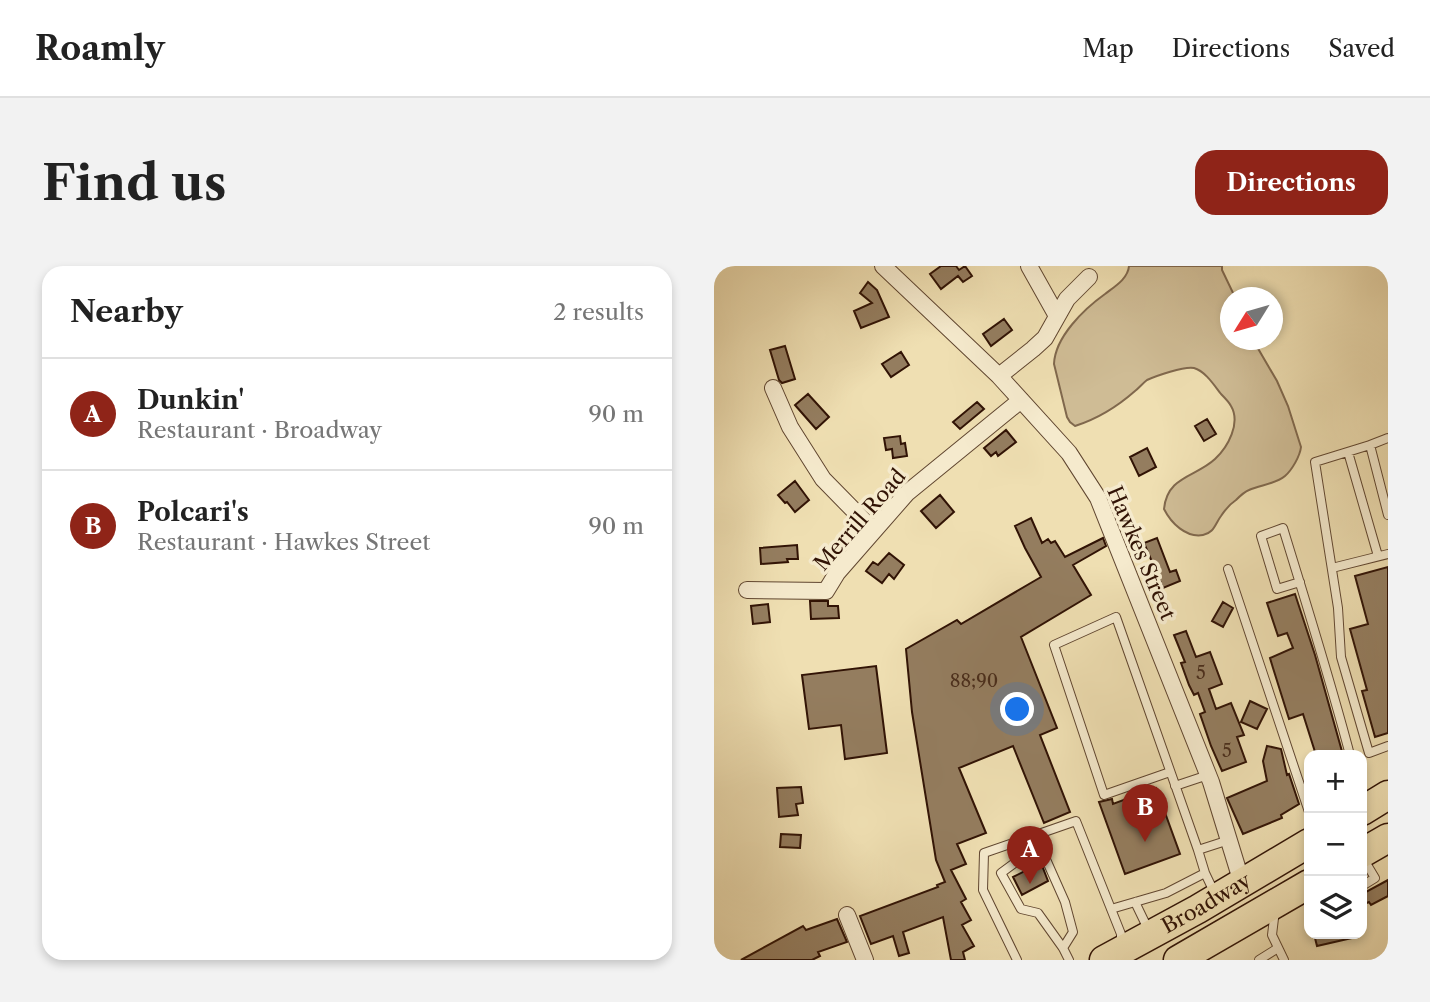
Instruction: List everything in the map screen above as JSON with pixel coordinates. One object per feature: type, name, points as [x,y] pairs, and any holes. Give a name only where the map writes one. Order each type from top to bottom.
[{"type":"highway","points":[[1367,852],[1388,838]]},
{"type":"highway","name":"Broadway","points":[[1113,956],[1304,846]]},
{"type":"highway","name":"Broadway","points":[[1189,956],[1304,887]]},
{"type":"street","name":"Hawkes Street","points":[[883,266],[999,376],[1069,453],[1098,498],[1208,775],[1242,883]]},
{"type":"street","points":[[1029,266],[1057,316]]},
{"type":"street","points":[[999,376],[1045,338],[1067,299],[1089,277]]},
{"type":"street","points":[[773,388],[790,427],[823,479],[873,530]]},
{"type":"street","name":"Merrill Road","points":[[747,590],[826,591],[836,573],[907,493],[1021,400]]},
{"type":"street","points":[[847,915],[865,960]]},
{"type":"lane","points":[[1388,438],[1315,462],[1338,608],[1342,657],[1368,753],[1388,746]]},
{"type":"lane","points":[[1370,445],[1388,515]]},
{"type":"lane","points":[[1348,452],[1378,556]]},
{"type":"lane","points":[[1300,582],[1277,589],[1261,536],[1283,528],[1300,582],[1335,698],[1349,750]]},
{"type":"lane","points":[[1332,568],[1388,554]]},
{"type":"lane","points":[[1228,569],[1304,797]]},
{"type":"lane","points":[[1170,772],[1104,795],[1054,645],[1116,617],[1198,850],[1205,873],[1217,898]]},
{"type":"lane","points":[[1175,786],[1208,775]]},
{"type":"lane","points":[[1015,959],[983,890],[984,853],[1076,821],[1121,934],[1113,956]]},
{"type":"lane","points":[[1198,850],[1229,840]]},
{"type":"lane","points":[[1063,948],[1073,932],[1065,902],[1045,857],[1028,853],[1001,873],[1021,909],[1038,913],[1069,960]]},
{"type":"lane","points":[[1367,864],[1375,878],[1367,883]]},
{"type":"lane","points":[[1111,909],[1166,893],[1205,873]]},
{"type":"lane","points":[[1135,902],[1150,935]]},
{"type":"lane","points":[[1276,903],[1272,935],[1284,960]]},
{"type":"lane","points":[[1259,960],[1279,948]]},
{"type":"shaded area","points":[[1129,266],[1222,266],[1230,287],[1220,287],[1220,350],[1259,350],[1288,406],[1301,447],[1295,463],[1285,476],[1244,493],[1226,509],[1207,534],[1185,532],[1164,509],[1166,498],[1176,483],[1215,459],[1232,434],[1235,420],[1231,406],[1206,375],[1194,368],[1170,372],[1147,380],[1122,402],[1091,420],[1075,426],[1067,417],[1054,364],[1059,344],[1072,324],[1123,279]]},
{"type":"building","points":[[941,266],[956,266],[959,270],[965,266],[972,276],[963,282],[958,276],[941,289],[930,274]]},
{"type":"building","points":[[868,282],[877,290],[889,317],[861,328],[854,311],[872,303],[860,293]]},
{"type":"building","points":[[1004,319],[1012,330],[991,346],[983,334]]},
{"type":"building","points":[[785,346],[795,379],[782,383],[770,350]]},
{"type":"building","points":[[901,352],[909,365],[891,377],[882,364]]},
{"type":"building","points":[[808,394],[829,417],[816,429],[795,405]]},
{"type":"building","points":[[977,402],[984,409],[960,429],[953,422]]},
{"type":"building","points":[[1207,419],[1216,434],[1204,441],[1195,426]]},
{"type":"building","points":[[1006,430],[1016,442],[998,456],[996,452],[991,456],[984,448]]},
{"type":"building","points":[[900,436],[901,444],[905,443],[907,456],[893,458],[892,449],[886,450],[884,438]]},
{"type":"building","points":[[1147,448],[1156,467],[1139,476],[1130,457]]},
{"type":"building","points":[[795,481],[809,500],[795,512],[778,495]]},
{"type":"building","points":[[940,495],[954,512],[936,528],[921,511]]},
{"type":"building","points":[[1031,518],[1042,543],[1048,539],[1051,543],[1055,541],[1065,557],[1103,538],[1106,546],[1073,565],[1091,595],[1021,637],[1057,728],[1040,735],[1070,812],[1044,823],[1013,746],[959,768],[986,833],[957,844],[966,864],[951,870],[966,899],[961,902],[971,920],[962,925],[974,946],[963,952],[965,960],[951,960],[943,917],[903,932],[909,953],[899,956],[893,936],[871,944],[860,916],[945,882],[936,860],[912,712],[906,649],[957,620],[961,624],[1041,577],[1015,526]]},
{"type":"building","points":[[1157,538],[1170,572],[1176,570],[1180,581],[1163,588],[1144,543]]},
{"type":"building","points":[[797,545],[798,559],[761,564],[760,548]]},
{"type":"building","points":[[889,553],[904,565],[894,579],[889,574],[882,583],[866,571],[873,562],[878,565]]},
{"type":"building","points":[[1388,567],[1388,733],[1375,737],[1362,691],[1367,690],[1350,629],[1368,624],[1355,576]]},
{"type":"building","points":[[1295,594],[1342,750],[1314,750],[1303,714],[1289,719],[1270,658],[1293,648],[1287,633],[1278,636],[1267,603]]},
{"type":"building","points":[[810,601],[828,601],[828,606],[838,606],[839,618],[811,619]]},
{"type":"building","points":[[1223,602],[1233,608],[1223,627],[1212,621]]},
{"type":"building","points":[[768,604],[770,622],[753,624],[751,606]]},
{"type":"building","points":[[1186,631],[1196,657],[1210,652],[1222,684],[1209,689],[1216,709],[1231,703],[1244,735],[1237,737],[1246,762],[1222,771],[1200,714],[1205,712],[1198,693],[1194,695],[1181,663],[1185,662],[1174,635]]},
{"type":"building","points":[[876,666],[887,753],[845,759],[841,725],[809,729],[802,675]]},
{"type":"building","points":[[1250,701],[1267,709],[1257,729],[1241,722]]},
{"type":"building","points":[[1267,746],[1281,749],[1287,775],[1289,774],[1299,804],[1281,815],[1282,818],[1243,834],[1227,798],[1267,781],[1263,761]]},
{"type":"building","points":[[801,787],[803,803],[796,804],[798,815],[779,817],[777,788]]},
{"type":"building","points":[[1156,788],[1180,854],[1125,874],[1099,802],[1112,799],[1113,804]]},
{"type":"building","points":[[781,834],[801,835],[800,848],[780,847]]},
{"type":"building","points":[[1041,863],[1048,881],[1022,895],[1013,877]]},
{"type":"building","points":[[1388,880],[1388,896],[1371,905],[1367,903],[1367,891]]},
{"type":"building","points":[[837,919],[847,942],[818,952],[820,956],[812,960],[741,960],[803,926],[806,930]]},
{"type":"building","points":[[1315,939],[1348,939],[1317,946]]},
{"type":"place","name":"Polcari's","points":[[1145,842]]},
{"type":"place","name":"Dunkin'","points":[[1030,884]]}]
